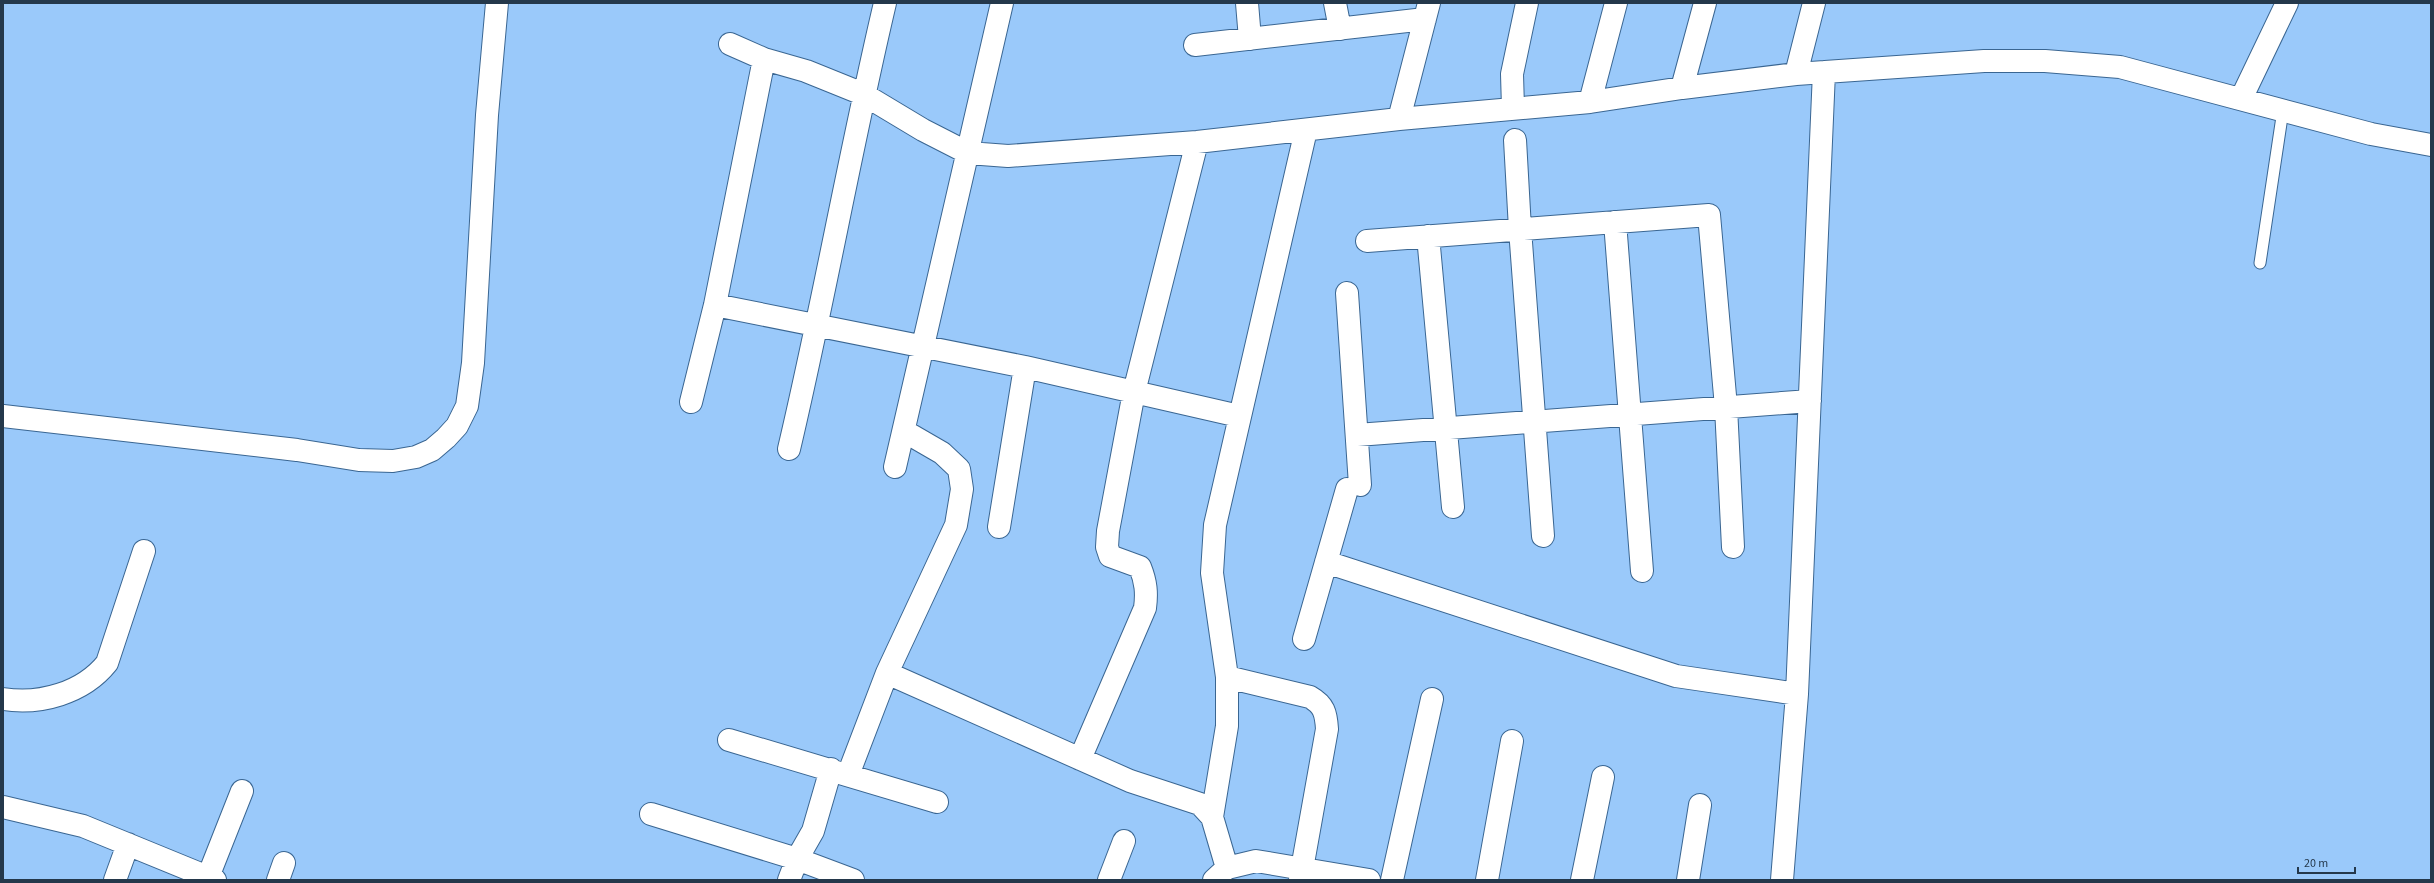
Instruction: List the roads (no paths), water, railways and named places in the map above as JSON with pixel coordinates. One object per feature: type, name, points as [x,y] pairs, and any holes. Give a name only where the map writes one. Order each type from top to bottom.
[{"type":"street","points":[[3,416],[297,450],[359,460],[393,461],[416,458],[432,450],[457,426],[467,406],[473,363],[487,115],[497,3]]},
{"type":"street","points":[[789,449],[818,326],[863,94],[885,3]]},
{"type":"street","points":[[895,467],[1002,3]]},
{"type":"street","points":[[1247,3],[1250,39]]},
{"type":"street","points":[[1335,3],[1340,29]]},
{"type":"street","points":[[1513,108],[1512,74],[1527,3]]},
{"type":"street","points":[[1590,102],[1616,3]]},
{"type":"street","points":[[1682,88],[1705,3]]},
{"type":"street","points":[[1796,74],[1814,3]]},
{"type":"street","points":[[2241,99],[2288,3]]},
{"type":"street","points":[[1195,45],[1340,29],[1427,11],[1399,119]]},
{"type":"street","points":[[730,44],[764,59],[806,71],[863,94],[923,130],[968,153],[1008,156],[1197,142],[1399,119],[1590,102],[1682,88],[1796,74],[1984,62],[2045,61],[2120,67],[2371,134],[2431,145]]},
{"type":"street","points":[[691,402],[715,305],[764,59]]},
{"type":"street","points":[[1782,880],[1797,694],[1824,72]]},
{"type":"street","points":[[1306,130],[1215,525],[1212,572],[1227,677],[1227,726],[1212,817],[1221,874],[1256,861],[1301,874],[1369,880]]},
{"type":"street","points":[[1515,140],[1520,229],[1543,536]]},
{"type":"street","points":[[1080,759],[1145,608],[1146,586],[1140,568],[1110,556],[1107,547],[1108,531],[1134,392],[1197,142]]},
{"type":"street","points":[[1367,241],[1709,215],[1726,407],[1733,547]]},
{"type":"street","points":[[1615,222],[1642,571]]},
{"type":"street","points":[[1428,236],[1444,429],[1453,507]]},
{"type":"street","points":[[1304,639],[1326,562],[1354,487],[1357,435],[1347,293]]},
{"type":"street","points":[[715,305],[1025,367],[1239,416]]},
{"type":"street","points":[[999,527],[1025,367]]},
{"type":"street","points":[[1357,435],[1810,401]]},
{"type":"street","points":[[789,880],[797,859],[813,831],[839,772],[956,525],[962,489],[959,469],[942,453],[904,431]]},
{"type":"street","points":[[3,699],[22,702],[45,700],[76,688],[96,676],[107,663],[144,550]]},
{"type":"street","points":[[1326,562],[1676,676],[1797,694]]},
{"type":"street","points":[[887,673],[1130,781],[1200,804],[1212,817]]},
{"type":"street","points":[[1227,677],[1310,697],[1320,703],[1326,714],[1327,729],[1301,874]]},
{"type":"street","points":[[1392,880],[1432,699]]},
{"type":"street","points":[[729,740],[936,802]]},
{"type":"street","points":[[1488,880],[1512,741]]},
{"type":"street","points":[[1582,880],[1603,777]]},
{"type":"street","points":[[3,807],[83,826],[211,878],[242,791]]},
{"type":"street","points":[[1688,880],[1700,805]]},
{"type":"street","points":[[651,814],[797,859],[853,880]]},
{"type":"street","points":[[1109,880],[1124,841]]},
{"type":"street","points":[[115,880],[128,844]]},
{"type":"lane","points":[[2260,263],[2283,110]]}]
